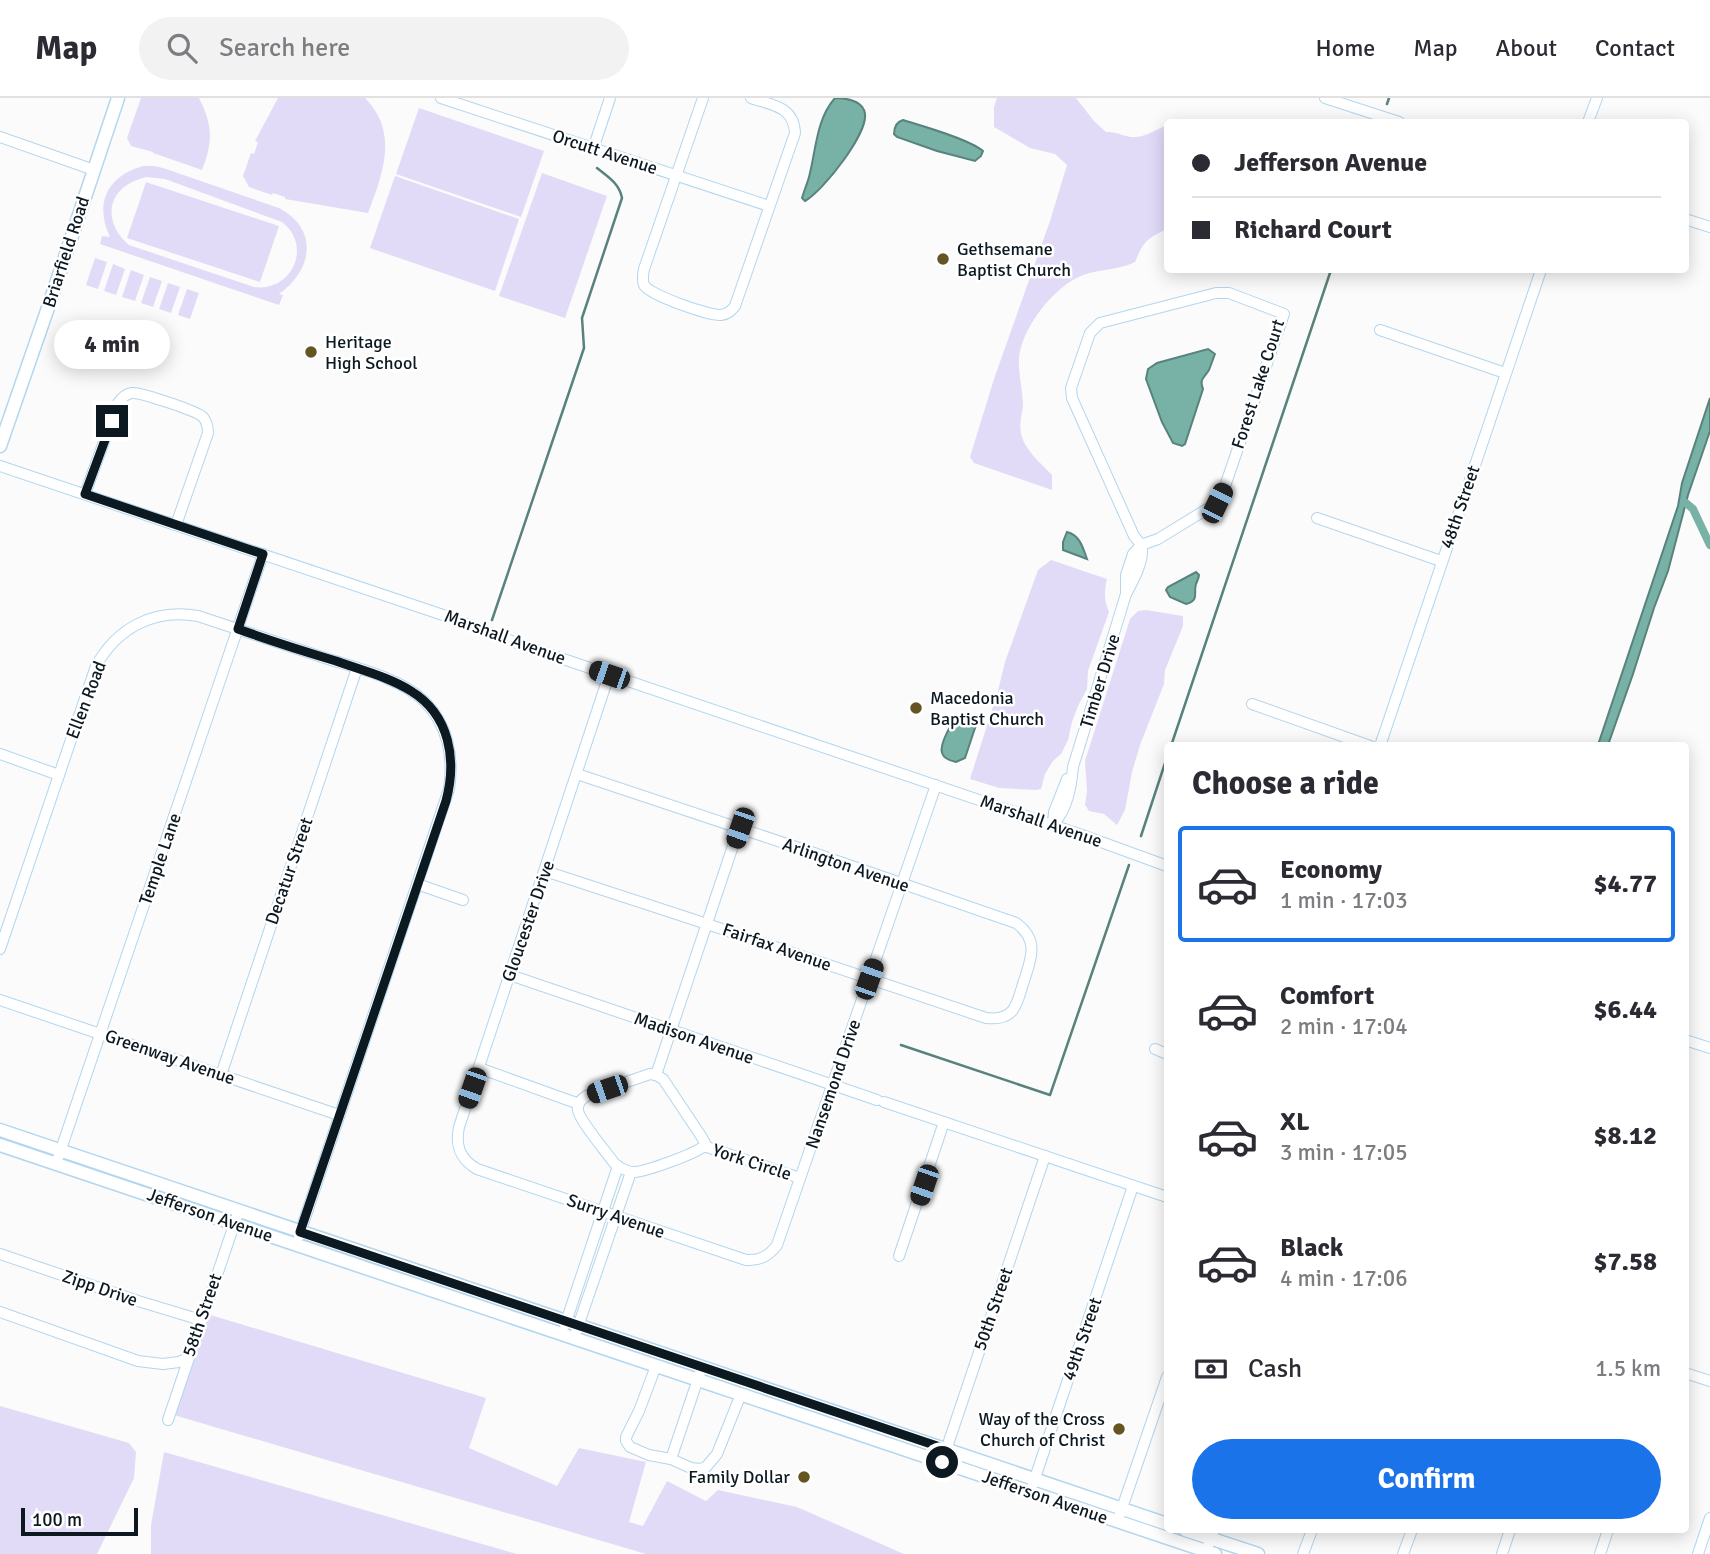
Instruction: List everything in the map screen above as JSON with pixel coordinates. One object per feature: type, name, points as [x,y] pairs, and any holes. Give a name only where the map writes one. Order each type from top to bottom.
[{"type":"main road","name":"Briarfield Road","points":[[0,446],[118,98]]},
{"type":"main road","name":"Jefferson Avenue","points":[[0,1130],[239,1210],[298,1238]]},
{"type":"main road","name":"Jefferson Avenue","points":[[0,1145],[234,1224],[298,1238],[699,1373],[946,1449],[1032,1485],[1164,1529]]},
{"type":"main road","name":"Jefferson Avenue","points":[[570,1330],[656,1366],[699,1373],[741,1394],[942,1462],[1032,1485]]},
{"type":"main road","name":"Jefferson Avenue","points":[[1120,1515],[1164,1523]]},
{"type":"main road","name":"Jefferson Avenue","points":[[1178,1533],[1258,1554]]},
{"type":"main road","name":"Jefferson Avenue","points":[[1191,1533],[1211,1543]]},
{"type":"street","name":"Orcutt Avenue","points":[[441,98],[769,206]]},
{"type":"street","points":[[593,149],[610,98]]},
{"type":"street","points":[[703,98],[642,278],[644,285],[652,293],[720,315],[735,306],[794,133],[794,126],[785,110],[751,98]]},
{"type":"street","points":[[1325,98],[1390,119]]},
{"type":"street","points":[[1589,119],[1597,98]]},
{"type":"street","points":[[0,137],[94,170]]},
{"type":"street","points":[[1689,220],[1710,227]]},
{"type":"street","name":"48th Street","points":[[1381,742],[1540,273]]},
{"type":"street","name":"Forest Lake Court","points":[[1216,293],[1228,293],[1284,314],[1217,503],[1158,539],[1141,545],[1134,536],[1072,398],[1071,388],[1090,332],[1100,323],[1216,293]]},
{"type":"street","points":[[1380,330],[1505,373]]},
{"type":"street","points":[[85,494],[118,403],[127,395],[139,393],[198,414],[208,428],[176,525]]},
{"type":"street","name":"Marshall Avenue","points":[[0,466],[443,615],[522,645],[1164,865]]},
{"type":"street","points":[[1317,518],[1441,561]]},
{"type":"street","name":"Timber Drive","points":[[1053,825],[1062,815],[1073,767],[1126,594],[1141,557],[1141,545]]},
{"type":"street","name":"Temple Lane","points":[[57,1164],[263,554]]},
{"type":"street","name":"Ellen Road","points":[[0,948],[96,666],[109,645],[143,620],[171,614],[198,616],[357,668],[417,694],[433,711],[448,740],[452,760],[449,789],[298,1238]]},
{"type":"street","name":"Decatur Street","points":[[221,1075],[357,668]]},
{"type":"street","name":"Gloucester Drive","points":[[470,1165],[460,1153],[457,1136],[609,675]]},
{"type":"street","points":[[1252,704],[1359,742]]},
{"type":"street","points":[[0,754],[59,775]]},
{"type":"street","name":"Arlington Avenue","points":[[577,774],[1016,923],[1030,938],[1032,955],[1017,1004],[1009,1014]]},
{"type":"street","name":"Nansemond Drive","points":[[763,1258],[778,1245],[936,785]]},
{"type":"street","points":[[570,1330],[616,1217],[631,1172],[618,1166],[580,1116],[579,1104],[586,1096],[656,1074],[740,828]]},
{"type":"street","name":"Fairfax Avenue","points":[[545,871],[986,1018],[1009,1014]]},
{"type":"street","points":[[418,884],[463,900]]},
{"type":"street","name":"Madison Avenue","points":[[510,975],[1164,1196]]},
{"type":"street","name":"Greenway Avenue","points":[[0,1000],[339,1115]]},
{"type":"street","points":[[1689,1041],[1710,1048]]},
{"type":"street","points":[[1155,1049],[1164,1053]]},
{"type":"street","points":[[479,1068],[579,1104]]},
{"type":"street","name":"York Circle","points":[[656,1074],[663,1079],[694,1124],[705,1143],[704,1146]]},
{"type":"street","points":[[899,1256],[944,1122]]},
{"type":"street","name":"York Circle","points":[[631,1172],[694,1153],[704,1146]]},
{"type":"street","name":"York Circle","points":[[704,1146],[800,1178]]},
{"type":"street","name":"50th Street","points":[[942,1462],[1045,1156]]},
{"type":"street","name":"Surry Avenue","points":[[470,1165],[746,1260],[763,1258]]},
{"type":"street","points":[[570,1330],[602,1212],[618,1166]]},
{"type":"street","name":"49th Street","points":[[1032,1485],[1133,1186]]},
{"type":"street","name":"58th Street","points":[[167,1420],[239,1210]]},
{"type":"street","name":"Zipp Drive","points":[[0,1254],[201,1320]]},
{"type":"street","points":[[0,1312],[138,1360],[163,1364],[179,1363],[188,1358]]},
{"type":"street","points":[[656,1366],[626,1437],[630,1447],[649,1455],[671,1459],[691,1468],[706,1467],[717,1454],[741,1394]]},
{"type":"street","points":[[671,1459],[699,1373]]},
{"type":"street","points":[[1689,1374],[1710,1381]]},
{"type":"street","points":[[1120,1515],[1164,1386]]},
{"type":"street","points":[[1698,1554],[1710,1518]]},
{"type":"street","points":[[1303,1554],[1311,1533]]},
{"type":"street","points":[[1403,1554],[1411,1533]]},
{"type":"street","points":[[1502,1554],[1509,1533]]},
{"type":"street","points":[[1600,1554],[1607,1533]]},
{"type":"shaded area","points":[[141,98],[199,98],[210,134],[202,170],[131,146],[127,138]]},
{"type":"shaded area","points":[[278,98],[365,98],[376,111],[385,139],[385,154],[379,183],[368,213],[285,199],[249,187],[243,176],[251,153],[254,154],[258,142],[255,141]]},
{"type":"shaded area","points":[[835,98],[859,104],[864,110],[865,119],[854,145],[834,173],[805,201],[802,198],[820,125]]},
{"type":"shaded area","points":[[997,98],[1076,98],[1106,132],[1138,137],[1164,126],[1164,230],[1146,241],[1135,262],[1080,276],[1064,286],[1038,313],[1021,347],[1021,433],[1029,451],[1052,475],[1052,490],[974,463],[970,457],[1067,165],[1055,154],[1030,148],[994,127]]},
{"type":"shaded area","points":[[419,108],[544,151],[521,217],[396,174]]},
{"type":"shaded area","points":[[903,120],[976,146],[983,151],[981,156],[975,161],[897,137],[894,134],[895,127]]},
{"type":"shaded area","points":[[143,166],[163,168],[279,208],[292,217],[306,238],[307,250],[299,273],[279,294],[283,295],[279,305],[100,244],[102,236],[110,237],[103,213],[107,193],[120,177]],"holes":[[[147,177],[165,179],[282,222],[296,243],[297,254],[288,275],[267,287],[254,287],[129,245],[114,225],[112,215],[117,195],[134,181]]]},
{"type":"shaded area","points":[[542,173],[607,196],[565,318],[499,296]]},
{"type":"shaded area","points":[[395,176],[519,219],[495,291],[370,248]]},
{"type":"shaded area","points":[[146,182],[279,226],[260,282],[127,238]]},
{"type":"shaded area","points":[[95,258],[107,262],[98,289],[86,285]]},
{"type":"shaded area","points":[[113,264],[125,269],[116,295],[104,291]]},
{"type":"shaded area","points":[[131,270],[144,275],[135,301],[122,297]]},
{"type":"shaded area","points":[[150,277],[162,281],[153,307],[141,303]]},
{"type":"shaded area","points":[[168,283],[180,287],[171,313],[159,309]]},
{"type":"shaded area","points":[[187,289],[199,293],[190,319],[178,315]]},
{"type":"shaded area","points":[[1208,349],[1215,354],[1202,381],[1203,389],[1185,444],[1182,446],[1173,443],[1162,422],[1146,379],[1148,369],[1157,363]]},
{"type":"shaded area","points":[[1710,398],[1710,431],[1688,495],[1668,571],[1609,742],[1599,742],[1678,506],[1682,483]]},
{"type":"shaded area","points":[[1067,532],[1078,539],[1087,559],[1063,550]]},
{"type":"shaded area","points":[[1051,560],[1107,579],[1105,596],[1109,612],[1088,671],[1087,689],[1072,722],[1068,740],[1045,774],[1041,789],[999,788],[970,779],[1005,662],[1038,570]]},
{"type":"shaded area","points":[[1196,572],[1199,576],[1193,601],[1186,604],[1170,597],[1166,590],[1168,587]]},
{"type":"shaded area","points":[[1138,611],[1183,616],[1183,626],[1140,745],[1125,810],[1117,825],[1104,814],[1089,811],[1085,805],[1085,761],[1130,619]]},
{"type":"shaded area","points":[[958,716],[970,718],[976,725],[965,758],[956,762],[944,757],[942,745]]},
{"type":"shaded area","points":[[204,1313],[486,1398],[469,1448],[557,1486],[579,1448],[646,1462],[629,1522],[643,1526],[667,1481],[706,1501],[718,1490],[797,1507],[904,1554],[646,1554],[174,1415]]},
{"type":"shaded area","points":[[0,1406],[129,1443],[136,1452],[134,1478],[97,1554],[0,1554]]},
{"type":"shaded area","points":[[164,1452],[517,1554],[151,1554],[151,1525]]},
{"type":"waterway","points":[[1387,104],[1389,98]]},
{"type":"waterway","points":[[492,620],[584,348],[582,318],[622,198],[616,184],[597,168]]},
{"type":"waterway","points":[[1172,742],[1330,273]]},
{"type":"waterway","points":[[1686,503],[1693,509],[1710,545]]},
{"type":"waterway","points":[[1141,836],[1164,766]]},
{"type":"waterway","points":[[901,1045],[1050,1095],[1129,865]]},
{"type":"place","name":"Gethsemane Baptist Church","points":[[943,259]]},
{"type":"place","name":"Heritage High School","points":[[311,352]]},
{"type":"place","name":"Macedonia Baptist Church","points":[[916,708]]},
{"type":"place","name":"Way of the Cross Church of Christ","points":[[1119,1429]]},
{"type":"place","name":"Family Dollar","points":[[804,1477]]},
{"type":"route","points":[[112,421],[85,494],[263,554],[238,629],[374,674],[410,690],[423,699],[433,711],[448,740],[452,760],[446,801],[300,1232],[946,1449],[942,1462]]}]
